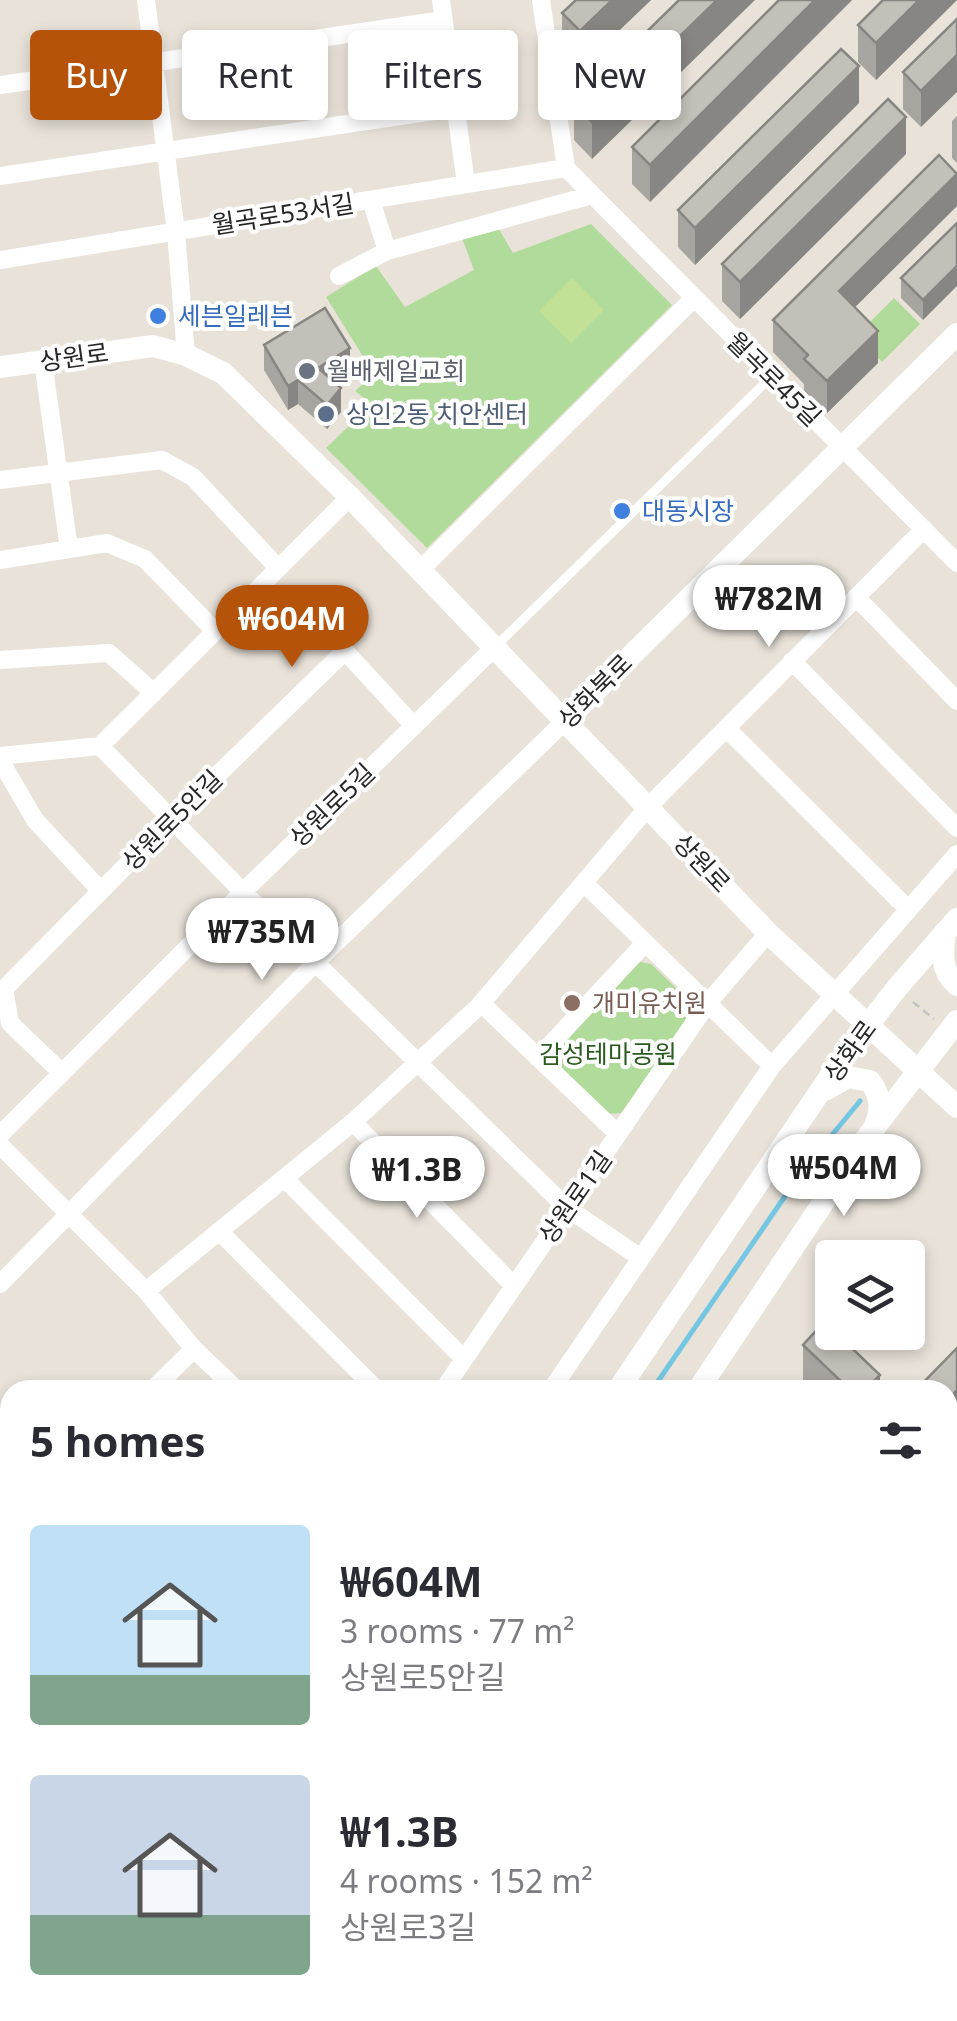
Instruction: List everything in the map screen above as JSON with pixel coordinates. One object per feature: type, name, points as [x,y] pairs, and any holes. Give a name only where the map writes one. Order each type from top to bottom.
[{"type":"street","points":[[146,0],[150,30]]},
{"type":"street","points":[[440,0],[444,30]]},
{"type":"street","points":[[541,0],[566,168]]},
{"type":"street","points":[[162,62],[443,20]]},
{"type":"street","points":[[0,85],[30,81]]},
{"type":"street","points":[[161,120],[176,232],[186,355]]},
{"type":"street","points":[[0,176],[375,120]]},
{"type":"street","points":[[456,120],[466,184]]},
{"type":"street","name":"월곡로53서길","points":[[0,260],[566,168]]},
{"type":"street","name":"월곡로45길","points":[[566,168],[957,562]]},
{"type":"street","points":[[338,276],[387,251],[592,194]]},
{"type":"street","points":[[371,200],[387,251]]},
{"type":"street","points":[[420,570],[694,298]]},
{"type":"street","name":"상화북로","points":[[0,1284],[316,962],[957,334]]},
{"type":"street","name":"상원로","points":[[0,368],[153,346],[186,355],[223,373],[496,647],[768,933],[957,1106]]},
{"type":"street","points":[[43,361],[69,549]]},
{"type":"street","points":[[0,480],[162,460],[192,478],[278,568]]},
{"type":"street","points":[[100,891],[35,820],[0,758],[100,746],[350,498]]},
{"type":"street","points":[[146,1291],[353,1122],[481,1003],[649,806],[924,529]]},
{"type":"street","points":[[0,560],[107,543],[145,559],[215,631]]},
{"type":"street","points":[[856,597],[957,700]]},
{"type":"street","name":"상원로5길","points":[[0,1134],[242,892],[496,647]]},
{"type":"street","name":"상원로5안길","points":[[62,1073],[10,1023],[2,983],[345,652],[414,726]]},
{"type":"street","points":[[0,660],[109,653],[154,693]]},
{"type":"street","points":[[792,661],[957,828]]},
{"type":"street","points":[[726,728],[908,909]]},
{"type":"street","points":[[100,746],[242,892],[567,1208],[641,1258]]},
{"type":"street","points":[[558,1380],[772,1066],[957,854]]},
{"type":"street","points":[[584,883],[772,1066]]},
{"type":"street","points":[[951,925],[942,959],[947,976],[957,985]]},
{"type":"street","name":"상화로","points":[[625,1380],[868,1025],[951,925]]},
{"type":"street","name":"상원로1길","points":[[449,1380],[708,1004],[768,933]]},
{"type":"street","points":[[538,1058],[645,943]]},
{"type":"street","points":[[481,1003],[618,1134]]},
{"type":"street","points":[[705,1380],[873,1129],[957,1022]]},
{"type":"street","points":[[818,1095],[848,1077],[870,1081],[879,1093],[880,1108],[873,1129]]},
{"type":"street","points":[[353,1122],[514,1286]]},
{"type":"street","points":[[0,1145],[146,1291],[194,1349],[227,1380]]},
{"type":"street","points":[[284,1178],[464,1359]]},
{"type":"street","points":[[219,1232],[367,1380]]},
{"type":"street","points":[[162,1380],[194,1349]]},
{"type":"lane","points":[[496,647],[771,376]]},
{"type":"green space","points":[[591,224],[672,305],[427,548],[326,448],[372,404],[355,391],[374,374],[326,297],[376,266],[405,307],[474,270],[462,238],[497,226],[513,253]]},
{"type":"green space","points":[[572,278],[604,310],[571,343],[539,311]]},
{"type":"green space","points":[[894,298],[920,324],[882,362],[856,336]]},
{"type":"green space","name":"감성테마공원","points":[[636,961],[651,964],[692,1003],[691,1016],[621,1113],[605,1114],[549,1064],[550,1052]]},
{"type":"building","points":[[576,0],[612,0],[581,30],[562,13]]},
{"type":"building","points":[[679,0],[717,0],[681,35],[681,30],[648,30]]},
{"type":"building","points":[[779,0],[815,0],[650,165],[632,147],[659,120],[681,120],[681,98]]},
{"type":"building","points":[[883,0],[919,0],[876,43],[858,25]]},
{"type":"building","points":[[957,19],[957,55],[921,91],[903,72]]},
{"type":"building","points":[[841,49],[859,66],[695,228],[678,210]]},
{"type":"building","points":[[888,99],[906,117],[740,282],[722,264]]},
{"type":"building","points":[[939,155],[957,174],[839,291],[878,331],[827,381],[804,359],[808,355],[773,320]]},
{"type":"building","points":[[957,223],[957,266],[923,300],[901,278]]},
{"type":"building","points":[[325,308],[350,348],[318,368],[341,388],[327,405],[298,380],[288,386],[264,345]]},
{"type":"building","points":[[815,1332],[815,1350],[854,1350],[880,1375],[875,1380],[840,1380],[803,1345]]},
{"type":"building","points":[[957,1348],[957,1380],[926,1380]]},
{"type":"waterway","points":[[659,1380],[803,1170],[860,1101]]},
{"type":"place","name":"세븐일레븐","points":[[158,316]]},
{"type":"place","name":"월배제일교회","points":[[307,371]]},
{"type":"place","name":"상인2동 치안센터","points":[[326,414]]},
{"type":"place","name":"대동시장","points":[[622,511]]},
{"type":"place","name":"개미유치원","points":[[572,1003]]}]
